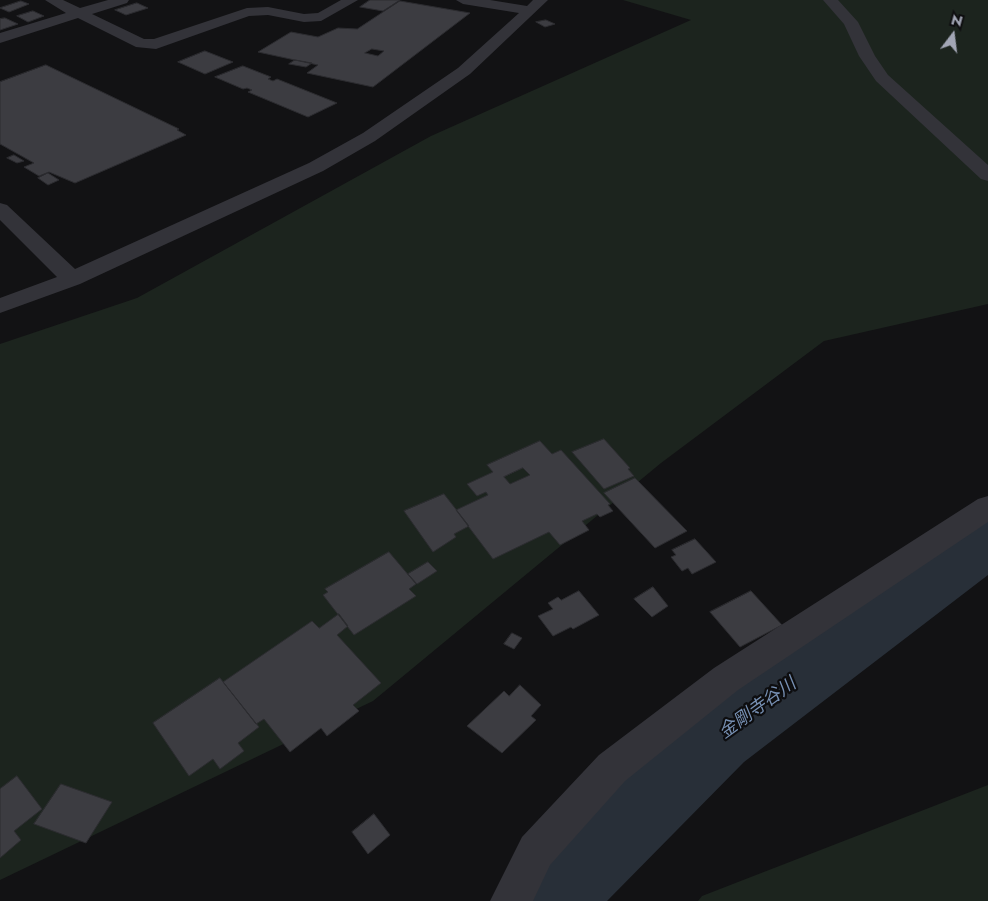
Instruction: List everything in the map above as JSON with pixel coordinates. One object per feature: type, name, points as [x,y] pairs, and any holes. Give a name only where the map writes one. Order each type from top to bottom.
[{"type":"street","points":[[52,0],[141,44],[156,44],[247,12],[268,11],[304,18],[321,16],[351,0]]},
{"type":"street","points":[[0,38],[122,0]]},
{"type":"street","points":[[464,0],[534,5]]},
{"type":"street","points":[[830,0],[851,22],[867,56],[882,78],[988,175]]},
{"type":"street","points":[[0,306],[72,279],[316,167],[369,138],[464,71],[534,5]]},
{"type":"street","points":[[0,209],[72,279]]},
{"type":"street","points":[[511,901],[536,851],[612,768],[726,679],[988,507]]},
{"type":"shaded area","points":[[623,0],[988,0],[988,304],[824,341],[661,463],[373,701],[0,880],[0,344],[137,298],[431,136],[691,20]]},
{"type":"shaded area","points":[[988,785],[988,901],[698,901],[702,896]]},
{"type":"building","points":[[370,0],[400,0],[383,11],[360,7]]},
{"type":"building","points":[[21,1],[29,4],[9,12],[0,8]]},
{"type":"building","points":[[400,1],[470,13],[373,87],[307,73],[318,65],[258,52],[291,32],[318,37],[338,28],[357,29]],"holes":[[[372,49],[384,51],[378,56],[365,53]]]},
{"type":"building","points":[[137,3],[148,8],[126,15],[115,10]]},
{"type":"building","points":[[33,11],[44,16],[28,22],[17,16]]},
{"type":"building","points":[[5,18],[18,24],[0,30],[0,19]]},
{"type":"building","points":[[546,20],[555,24],[545,27],[536,22]]},
{"type":"building","points":[[205,51],[233,62],[205,74],[178,62]]},
{"type":"building","points":[[295,60],[312,63],[306,67],[289,64]]},
{"type":"building","points":[[46,65],[179,129],[177,130],[186,135],[75,183],[49,172],[39,176],[24,167],[34,163],[0,144],[0,82]]},
{"type":"building","points":[[243,66],[271,77],[268,79],[273,81],[277,79],[337,103],[308,117],[248,92],[252,90],[243,89],[215,77]]},
{"type":"building","points":[[14,155],[24,161],[17,163],[7,158]]},
{"type":"building","points":[[48,173],[59,180],[48,185],[38,178]]},
{"type":"building","points":[[604,439],[630,468],[628,469],[634,476],[604,489],[572,452]]},
{"type":"building","points":[[540,441],[552,454],[561,450],[610,504],[608,505],[613,511],[600,517],[597,514],[582,521],[589,530],[560,545],[549,532],[493,559],[456,510],[488,495],[486,492],[477,496],[467,484],[493,472],[487,465]],"holes":[[[523,468],[530,475],[510,484],[504,477]]]},
{"type":"building","points":[[635,478],[687,531],[655,548],[604,493]]},
{"type":"building","points":[[444,494],[469,526],[454,534],[456,537],[433,552],[404,511]]},
{"type":"building","points":[[695,539],[716,562],[692,574],[688,568],[682,571],[671,557],[676,555],[672,550]]},
{"type":"building","points":[[389,552],[416,584],[409,589],[416,596],[354,635],[323,595],[328,592],[325,589]]},
{"type":"building","points":[[428,562],[437,571],[417,584],[408,574]]},
{"type":"building","points":[[653,587],[668,606],[652,617],[634,599]]},
{"type":"building","points":[[579,591],[599,615],[573,629],[571,627],[553,636],[538,616],[553,609],[548,603],[558,597],[561,600]]},
{"type":"building","points":[[751,591],[782,625],[740,647],[710,612]]},
{"type":"building","points":[[339,614],[348,626],[337,635],[381,683],[353,705],[359,711],[327,736],[321,728],[290,752],[264,719],[256,724],[223,682],[312,621],[319,628]]},
{"type":"building","points":[[512,633],[522,638],[514,649],[504,644]]},
{"type":"building","points":[[220,678],[259,727],[238,743],[244,751],[220,769],[213,759],[189,776],[153,723]]},
{"type":"building","points":[[520,685],[541,705],[531,716],[536,720],[502,753],[467,726],[504,691],[509,696]]},
{"type":"building","points":[[17,776],[42,809],[14,831],[21,840],[0,858],[0,789]]},
{"type":"building","points":[[61,784],[112,802],[86,843],[34,824]]},
{"type":"building","points":[[374,814],[390,835],[368,854],[352,832]]},
{"type":"waterway","name":"金剛寺谷川","points":[[549,901],[718,738],[988,542]]}]
